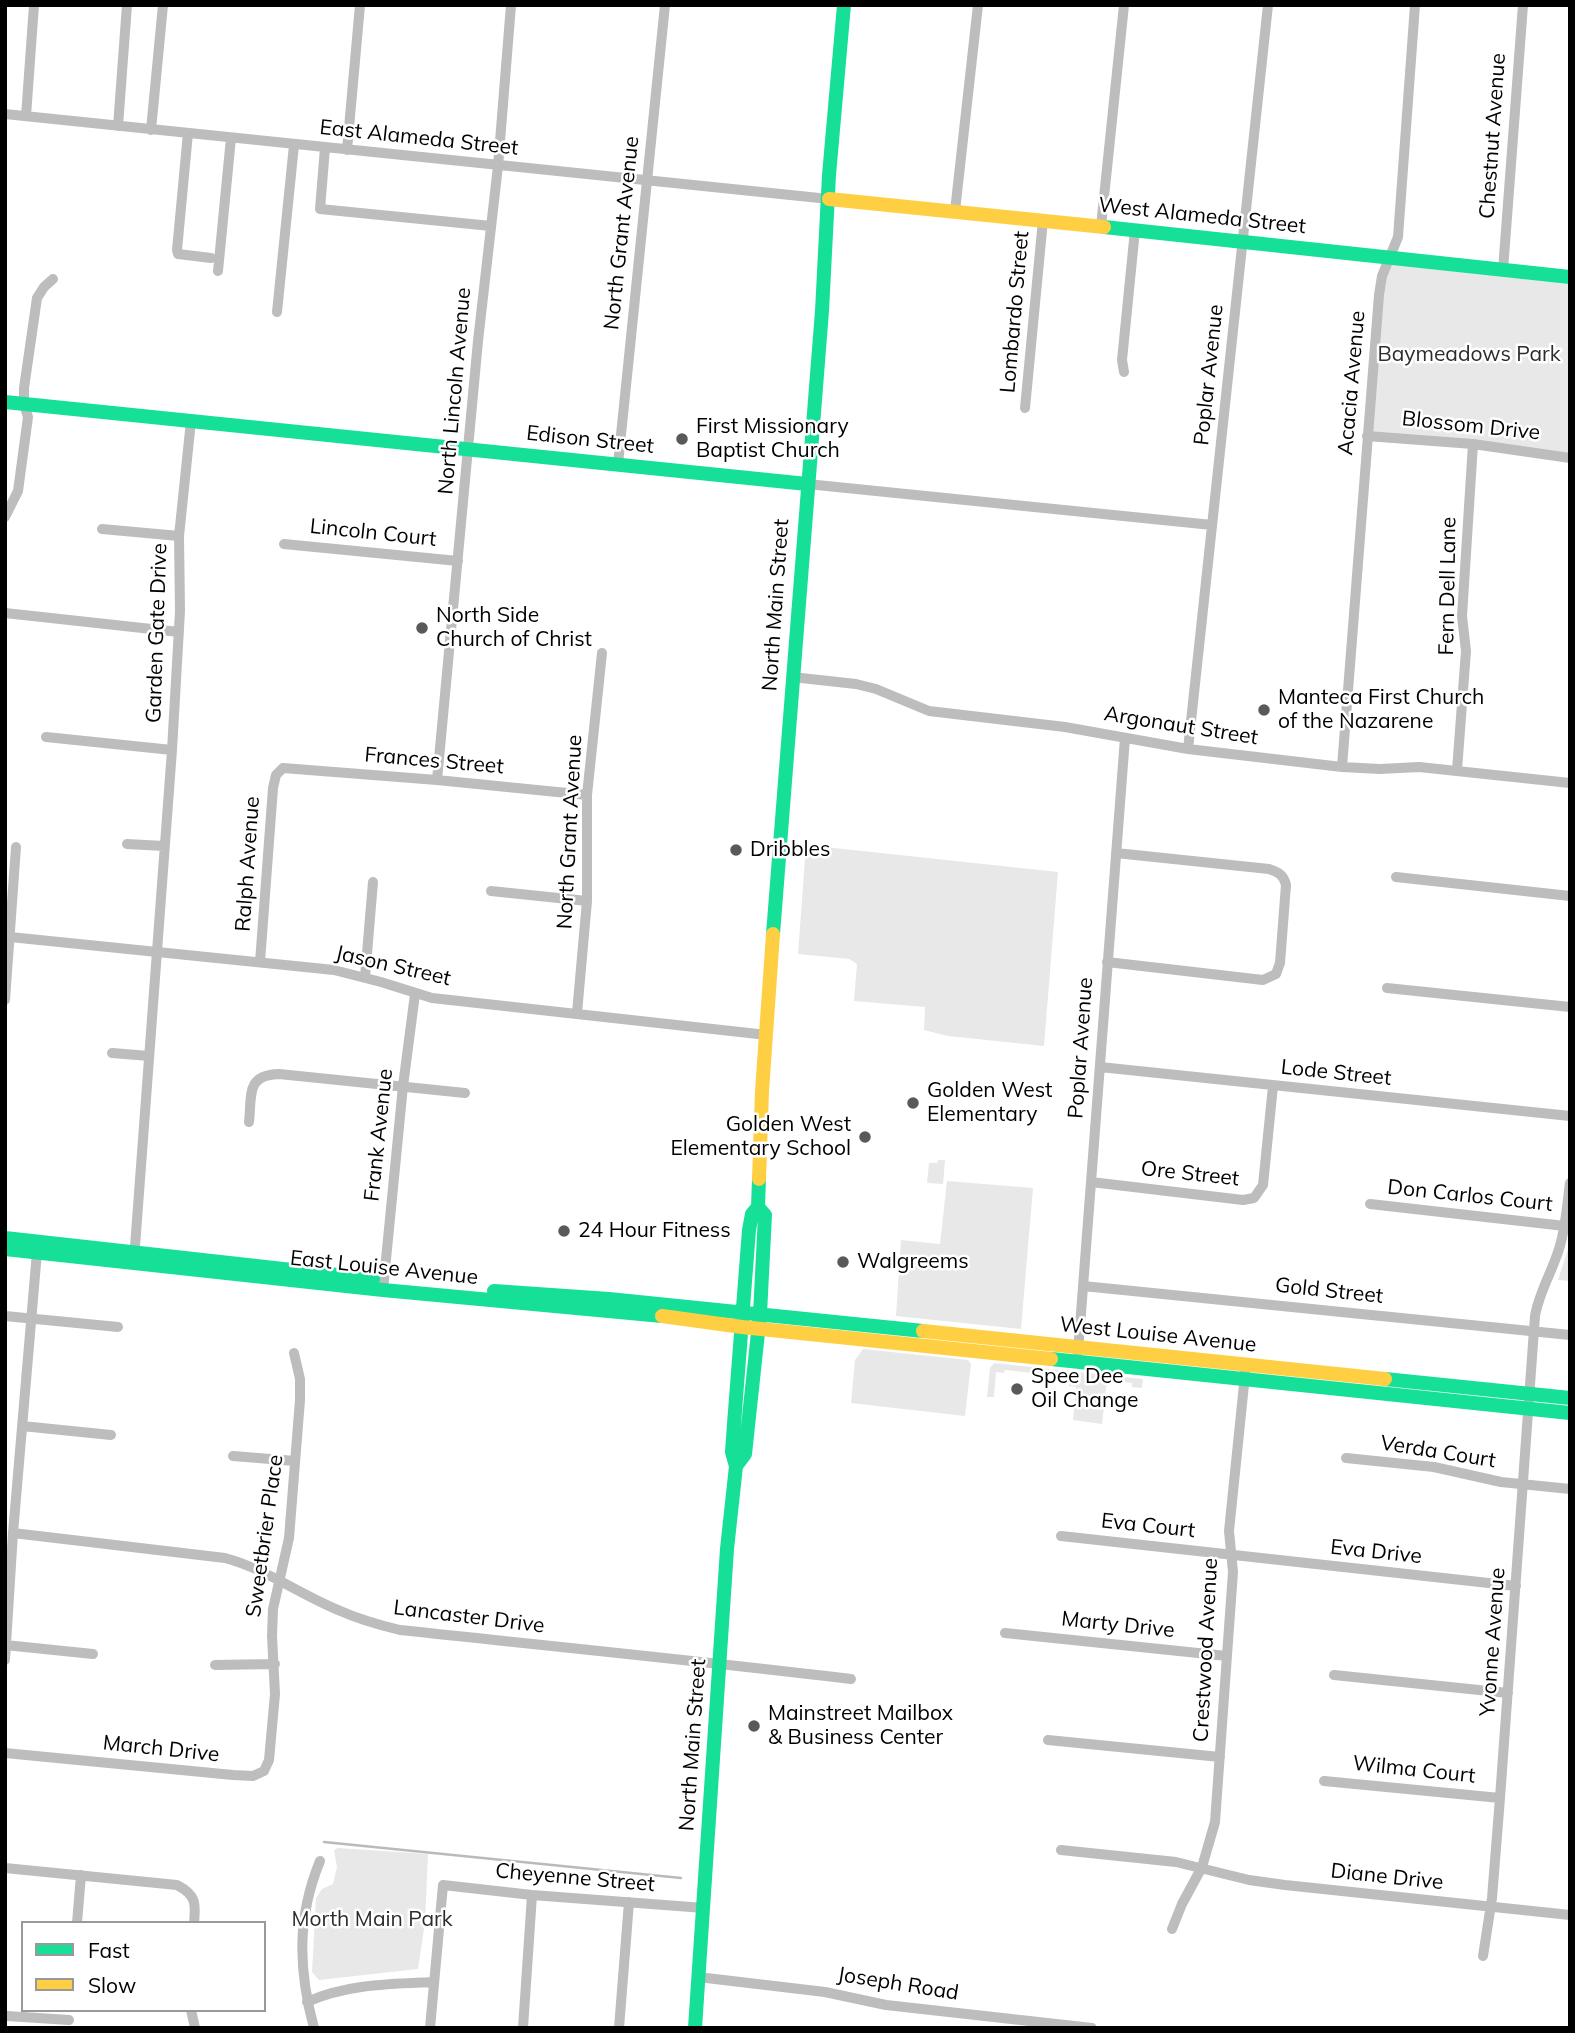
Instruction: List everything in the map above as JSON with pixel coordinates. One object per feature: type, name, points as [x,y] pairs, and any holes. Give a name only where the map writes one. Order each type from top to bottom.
[{"type":"main road","name":"North Main Street","points":[[695,2028],[727,1549],[736,1466],[732,1452],[752,1214],[758,1208],[762,1091],[844,5]]},
{"type":"main road","name":"West Alameda Street","points":[[829,199],[1570,277]]},
{"type":"main road","name":"Edison Street","points":[[5,402],[807,484]]},
{"type":"main road","name":"North Main Street","points":[[736,1466],[745,1454],[760,1322],[765,1216],[758,1208]]},
{"type":"main road","name":"East Louise Avenue","points":[[5,1238],[134,1257],[384,1285],[573,1295],[760,1322]]},
{"type":"main road","name":"East Louise Avenue","points":[[5,1249],[134,1257]]},
{"type":"main road","name":"West Louise Avenue","points":[[760,1322],[1245,1372],[1570,1398]]},
{"type":"main road","name":"West Louise Avenue","points":[[1245,1372],[1570,1413]]},
{"type":"street","points":[[26,116],[34,5]]},
{"type":"street","points":[[118,126],[127,5]]},
{"type":"street","points":[[151,130],[163,5]]},
{"type":"street","points":[[347,150],[360,5]]},
{"type":"street","name":"North Lincoln Avenue","points":[[437,780],[512,5]]},
{"type":"street","name":"North Grant Avenue","points":[[618,464],[665,5]]},
{"type":"street","points":[[954,211],[978,5]]},
{"type":"street","points":[[1101,226],[1124,5]]},
{"type":"street","name":"Poplar Avenue","points":[[1188,750],[1268,5]]},
{"type":"street","name":"Acacia Avenue","points":[[1342,767],[1379,295],[1382,276],[1398,237],[1416,5]]},
{"type":"street","name":"Chestnut Avenue","points":[[1503,270],[1523,5]]},
{"type":"street","name":"East Alameda Street","points":[[5,114],[829,199]]},
{"type":"street","points":[[188,134],[177,250],[178,254],[184,256],[211,258]]},
{"type":"street","points":[[218,271],[232,138]]},
{"type":"street","points":[[277,312],[293,145]]},
{"type":"street","points":[[325,148],[320,209],[491,226]]},
{"type":"street","name":"Lombardo Street","points":[[1025,408],[1043,220]]},
{"type":"street","points":[[1125,372],[1122,360],[1135,230]]},
{"type":"street","points":[[5,517],[18,491],[28,416],[24,404],[37,298],[53,279]]},
{"type":"street","name":"Garden Gate Drive","points":[[134,1257],[172,750],[179,632],[179,536],[191,421]]},
{"type":"street","name":"Blossom Drive","points":[[1367,436],[1473,444],[1570,458]]},
{"type":"street","name":"Fern Dell Lane","points":[[1457,769],[1466,651],[1462,604],[1473,444]]},
{"type":"street","name":"Edison Street","points":[[807,484],[1212,525]]},
{"type":"street","points":[[102,529],[179,536]]},
{"type":"street","name":"Lincoln Court","points":[[284,544],[458,561]]},
{"type":"street","points":[[5,613],[179,632]]},
{"type":"street","name":"North Grant Avenue","points":[[578,1013],[587,901],[587,795],[602,653]]},
{"type":"street","name":"Argonaut Street","points":[[792,677],[856,684],[876,689],[929,711],[1065,727],[1188,750],[1342,767],[1380,769],[1419,766],[1457,769],[1570,783]]},
{"type":"street","points":[[46,737],[172,750]]},
{"type":"street","name":"Poplar Avenue","points":[[1078,1355],[1125,738]]},
{"type":"street","name":"Frances Street","points":[[279,771],[289,767],[587,795]]},
{"type":"street","name":"Ralph Avenue","points":[[260,962],[273,788],[279,771]]},
{"type":"street","points":[[127,844],[164,846]]},
{"type":"street","points":[[5,1000],[16,847]]},
{"type":"street","points":[[1107,962],[1263,980],[1276,974],[1280,963],[1286,885],[1279,872],[1116,853]]},
{"type":"street","points":[[1396,877],[1570,896]]},
{"type":"street","points":[[365,977],[373,882]]},
{"type":"street","points":[[491,891],[587,901]]},
{"type":"street","name":"Jason Street","points":[[10,937],[334,970],[432,999],[767,1035]]},
{"type":"street","points":[[1387,988],[1570,1007]]},
{"type":"street","name":"Frank Avenue","points":[[384,1285],[403,1086],[415,994]]},
{"type":"street","points":[[112,1053],[149,1056]]},
{"type":"street","name":"Lode Street","points":[[1100,1067],[1570,1116]]},
{"type":"street","points":[[249,1122],[256,1080],[265,1075],[465,1093]]},
{"type":"street","name":"Ore Street","points":[[1091,1182],[1243,1200],[1254,1198],[1263,1185],[1273,1086]]},
{"type":"street","name":"Yvonne Avenue","points":[[1483,1956],[1500,1798],[1534,1331],[1538,1299],[1559,1250],[1565,1226],[1570,1183]]},
{"type":"street","name":"Don Carlos Court","points":[[1370,1204],[1565,1226]]},
{"type":"street","points":[[5,1660],[37,1252]]},
{"type":"street","name":"Gold Street","points":[[1083,1286],[1570,1335]]},
{"type":"street","points":[[5,1316],[118,1327]]},
{"type":"street","name":"Sweetbrier Place","points":[[272,1725],[275,1664],[273,1609],[289,1538],[300,1379],[294,1353]]},
{"type":"street","name":"Crestwood Avenue","points":[[1172,1929],[1202,1867],[1215,1822],[1233,1572],[1229,1531],[1245,1372]]},
{"type":"street","points":[[22,1426],[111,1434]]},
{"type":"street","points":[[233,1456],[295,1461]]},
{"type":"street","name":"Verda Court","points":[[1346,1458],[1434,1467],[1501,1482],[1570,1489]]},
{"type":"street","name":"Lancaster Drive","points":[[13,1533],[212,1556],[243,1563],[337,1610],[400,1630],[851,1679]]},
{"type":"street","name":"Eva Court","points":[[1061,1536],[1232,1555]]},
{"type":"street","name":"Eva Drive","points":[[1232,1555],[1516,1586]]},
{"type":"street","name":"Marty Drive","points":[[1005,1633],[1227,1656]]},
{"type":"street","points":[[6,1645],[93,1654]]},
{"type":"street","points":[[215,1665],[275,1664]]},
{"type":"street","points":[[1334,1675],[1508,1693]]},
{"type":"street","name":"March Drive","points":[[5,1753],[253,1776],[264,1771],[269,1760],[272,1725]]},
{"type":"street","points":[[1048,1740],[1220,1757]]},
{"type":"street","name":"Wilma Court","points":[[1324,1781],[1500,1798]]},
{"type":"street","name":"Diane Drive","points":[[1062,1850],[1134,1856],[1202,1867],[1250,1880],[1570,1915]]},
{"type":"street","points":[[314,2028],[307,2002],[302,1963],[305,1911],[309,1889],[320,1861]]},
{"type":"street","points":[[5,1868],[177,1885],[189,1891],[193,1897],[194,1921]]},
{"type":"street","points":[[77,1921],[81,1875]]},
{"type":"street","name":"Cheyenne Street","points":[[434,1982],[443,1885],[532,1895],[704,1908]]},
{"type":"street","points":[[523,2028],[532,1895]]},
{"type":"street","points":[[618,2028],[629,1902]]},
{"type":"street","name":"Joseph Road","points":[[698,1976],[825,1992],[886,2005],[1092,2028]]},
{"type":"street","points":[[307,2002],[326,1994],[368,1985],[434,1982],[430,2028]]},
{"type":"street","points":[[7,2016],[70,2019]]},
{"type":"green space","name":"Baymeadows Park","points":[[1391,257],[1570,277],[1570,458],[1367,436],[1379,295]]},
{"type":"green space","points":[[806,845],[1058,872],[1044,1046],[948,1036],[924,1030],[925,1007],[854,1001],[857,964],[849,959],[798,954]]},
{"type":"green space","points":[[938,1160],[945,1160],[943,1184],[927,1183],[929,1163],[937,1163]]},
{"type":"green space","points":[[947,1181],[1033,1188],[1021,1329],[896,1316],[901,1240],[940,1244]]},
{"type":"green space","points":[[1570,1243],[1570,1281],[1558,1280]]},
{"type":"green space","points":[[863,1349],[968,1360],[971,1364],[965,1416],[851,1403],[855,1360]]},
{"type":"green space","points":[[994,1363],[1143,1379],[1142,1388],[1132,1387],[1132,1383],[1107,1380],[1102,1424],[1073,1420],[1076,1387],[1069,1386],[1070,1377],[1005,1370],[1004,1373],[996,1372],[994,1397],[987,1397],[990,1368]]},
{"type":"green space","name":"Morth Main Park","points":[[338,1848],[428,1854],[425,1922],[418,1969],[319,1980],[312,1972],[316,1898],[322,1889],[333,1884],[337,1867],[334,1850]]},
{"type":"waterway","points":[[324,1842],[681,1878]]},
{"type":"traffic: fast","points":[[773,934],[844,5]]},
{"type":"traffic: fast","points":[[1104,227],[1570,277]]},
{"type":"traffic: fast","points":[[5,402],[807,484]]},
{"type":"traffic: fast","points":[[695,2028],[727,1549],[736,1466],[732,1452],[734,1424],[749,1230],[752,1214],[758,1207],[759,1179]]},
{"type":"traffic: fast","points":[[736,1466],[745,1454],[760,1314],[765,1215],[758,1207]]},
{"type":"traffic: fast","points":[[5,1238],[373,1279]]},
{"type":"traffic: fast","points":[[5,1249],[383,1290],[662,1316]]},
{"type":"traffic: fast","points":[[494,1291],[609,1299],[923,1331]]},
{"type":"traffic: fast","points":[[1051,1359],[1570,1413]]},
{"type":"traffic: fast","points":[[1385,1379],[1570,1398]]},
{"type":"traffic: slow","points":[[829,199],[1104,227]]},
{"type":"traffic: slow","points":[[759,1179],[773,934]]},
{"type":"traffic: slow","points":[[662,1316],[742,1327],[1051,1359]]},
{"type":"traffic: slow","points":[[923,1331],[1385,1379]]},
{"type":"place","name":"First Missionary Baptist Church","points":[[682,439]]},
{"type":"place","name":"North Side Church of Christ","points":[[422,628]]},
{"type":"place","name":"Manteca First Church of the Nazarene","points":[[1264,710]]},
{"type":"place","name":"Dribbles","points":[[736,850]]},
{"type":"place","name":"Golden West Elementary","points":[[913,1103]]},
{"type":"place","name":"Golden West Elementary School","points":[[865,1137]]},
{"type":"place","name":"24 Hour Fitness","points":[[564,1231]]},
{"type":"place","name":"Walgreems","points":[[843,1262]]},
{"type":"place","name":"Spee Dee Oil Change","points":[[1017,1389]]},
{"type":"place","name":"Mainstreet Mailbox & Business Center","points":[[754,1726]]}]
